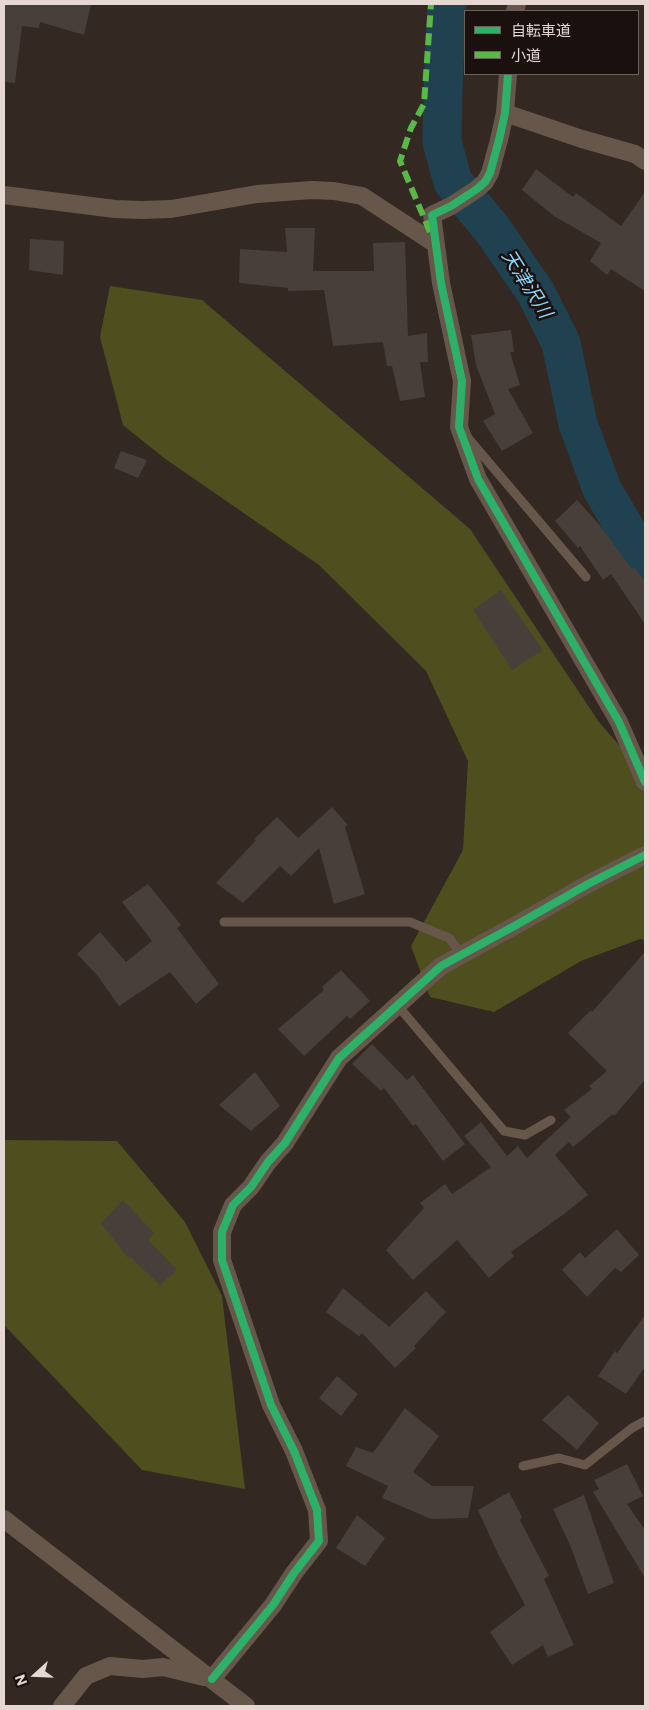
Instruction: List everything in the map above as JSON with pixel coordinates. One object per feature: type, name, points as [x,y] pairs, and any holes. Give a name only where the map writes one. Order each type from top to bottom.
[{"type":"street","points":[[508,75],[505,113],[490,173],[485,182],[477,189],[451,206],[432,215],[434,243],[441,283],[462,381],[459,427],[478,479],[619,722],[645,782]]},
{"type":"street","points":[[505,113],[582,139],[635,154],[645,161]]},
{"type":"street","points":[[4,195],[114,209],[142,210],[171,209],[257,194],[312,190],[334,191],[362,196],[434,243]]},
{"type":"street","points":[[212,1679],[273,1605],[294,1573],[319,1541],[317,1510],[294,1451],[271,1405],[222,1260],[222,1232],[234,1205],[251,1187],[268,1162],[285,1143],[339,1058],[441,966],[588,884],[645,856]]},
{"type":"street","points":[[4,1519],[246,1706]]},
{"type":"street","points":[[62,1706],[86,1676],[110,1666],[143,1669],[163,1667],[212,1679]]},
{"type":"lane","points":[[459,427],[586,577]]},
{"type":"lane","points":[[224,922],[410,922],[449,938],[462,955]]},
{"type":"lane","points":[[398,1006],[504,1131],[526,1135],[551,1120]]},
{"type":"lane","points":[[523,1466],[559,1458],[585,1465],[632,1428],[645,1421]]},
{"type":"shaded area","points":[[110,286],[202,300],[470,529],[599,722],[645,775],[645,940],[640,939],[581,961],[494,1012],[430,997],[411,946],[463,850],[468,761],[426,671],[319,565],[164,458],[123,425],[100,337]]},
{"type":"shaded area","points":[[4,1140],[117,1141],[185,1222],[222,1296],[245,1489],[142,1470],[4,1325]]},
{"type":"building","points":[[4,4],[91,4],[84,35],[40,22],[39,28],[22,26],[15,83],[4,82]]},
{"type":"building","points":[[536,169],[573,197],[576,193],[621,226],[645,192],[645,291],[611,269],[607,275],[590,261],[601,243],[554,216],[522,190]]},
{"type":"building","points":[[285,228],[315,228],[313,271],[374,271],[373,243],[405,242],[408,336],[427,333],[428,362],[420,362],[425,397],[400,401],[392,366],[387,366],[383,342],[333,346],[324,290],[288,291],[288,288],[239,283],[240,249],[287,252]]},
{"type":"building","points":[[30,239],[64,241],[63,275],[29,270]]},
{"type":"building","points":[[511,330],[514,352],[510,352],[520,385],[508,389],[533,433],[502,451],[483,421],[495,414],[476,365],[471,335]]},
{"type":"building","points":[[121,451],[147,460],[138,478],[114,468]]},
{"type":"building","points":[[577,500],[598,523],[632,569],[634,567],[645,581],[645,624],[611,574],[603,580],[580,546],[578,548],[555,521]]},
{"type":"building","points":[[501,590],[543,650],[512,670],[473,610]]},
{"type":"building","points":[[332,807],[348,825],[345,827],[365,894],[334,904],[319,848],[291,876],[280,866],[243,903],[216,883],[256,840],[254,839],[277,817],[298,838]]},
{"type":"building","points":[[148,884],[181,925],[177,928],[219,984],[196,1004],[170,972],[119,1006],[97,975],[77,954],[100,932],[126,962],[152,941],[122,902]]},
{"type":"building","points":[[645,952],[645,1080],[614,1116],[613,1114],[573,1147],[569,1142],[555,1155],[588,1195],[511,1252],[514,1256],[489,1278],[457,1240],[413,1280],[386,1250],[424,1208],[420,1203],[445,1184],[452,1194],[491,1167],[464,1136],[481,1122],[507,1156],[518,1146],[527,1158],[571,1117],[564,1110],[592,1089],[589,1086],[607,1071],[568,1033],[591,1010],[592,1012]]},
{"type":"building","points":[[341,970],[370,1001],[350,1019],[347,1016],[304,1056],[278,1029],[324,990],[322,987]]},
{"type":"building","points":[[372,1044],[407,1080],[413,1075],[465,1144],[443,1161],[416,1124],[413,1126],[384,1088],[381,1091],[352,1064]]},
{"type":"building","points":[[255,1072],[280,1106],[251,1131],[219,1105]]},
{"type":"building","points":[[123,1200],[154,1233],[148,1240],[177,1270],[160,1285],[130,1257],[128,1258],[101,1223]]},
{"type":"building","points":[[617,1229],[639,1255],[621,1272],[615,1268],[587,1297],[562,1270],[580,1252],[585,1258]]},
{"type":"building","points":[[343,1288],[389,1327],[426,1291],[446,1312],[414,1346],[416,1348],[395,1368],[362,1333],[359,1336],[326,1312]]},
{"type":"building","points":[[645,1315],[645,1367],[626,1394],[598,1376],[615,1351],[617,1353]]},
{"type":"building","points":[[337,1376],[358,1394],[341,1416],[319,1398]]},
{"type":"building","points":[[568,1395],[599,1423],[577,1450],[542,1420]]},
{"type":"building","points":[[405,1408],[439,1436],[413,1472],[432,1486],[474,1486],[468,1518],[431,1519],[382,1498],[388,1486],[346,1466],[356,1447],[373,1453]]},
{"type":"building","points":[[627,1464],[643,1496],[627,1504],[645,1530],[645,1578],[593,1492],[599,1489],[594,1480]]},
{"type":"building","points":[[509,1492],[522,1517],[520,1520],[549,1576],[544,1579],[574,1645],[548,1657],[543,1645],[512,1665],[490,1632],[525,1605],[498,1554],[478,1510]]},
{"type":"building","points":[[584,1495],[614,1583],[588,1594],[570,1545],[553,1509]]},
{"type":"building","points":[[357,1515],[385,1538],[365,1566],[336,1548]]},
{"type":"waterway","name":"天津沢川","points":[[447,4],[442,142],[453,182],[492,229],[536,293],[561,343],[578,424],[602,489],[645,563]]},
{"type":"marked path","points":[[430,232],[400,161],[411,128],[424,104],[431,4]]},
{"type":"cycle path","points":[[508,75],[505,113],[490,173],[485,182],[477,189],[451,206],[432,215],[441,283],[462,381],[459,427],[478,479],[619,722],[645,782]]},
{"type":"cycle path","points":[[212,1679],[273,1605],[294,1573],[319,1541],[317,1510],[294,1451],[271,1405],[222,1260],[222,1232],[233,1205],[251,1187],[268,1162],[285,1143],[339,1058],[441,966],[588,884],[645,855]]}]
